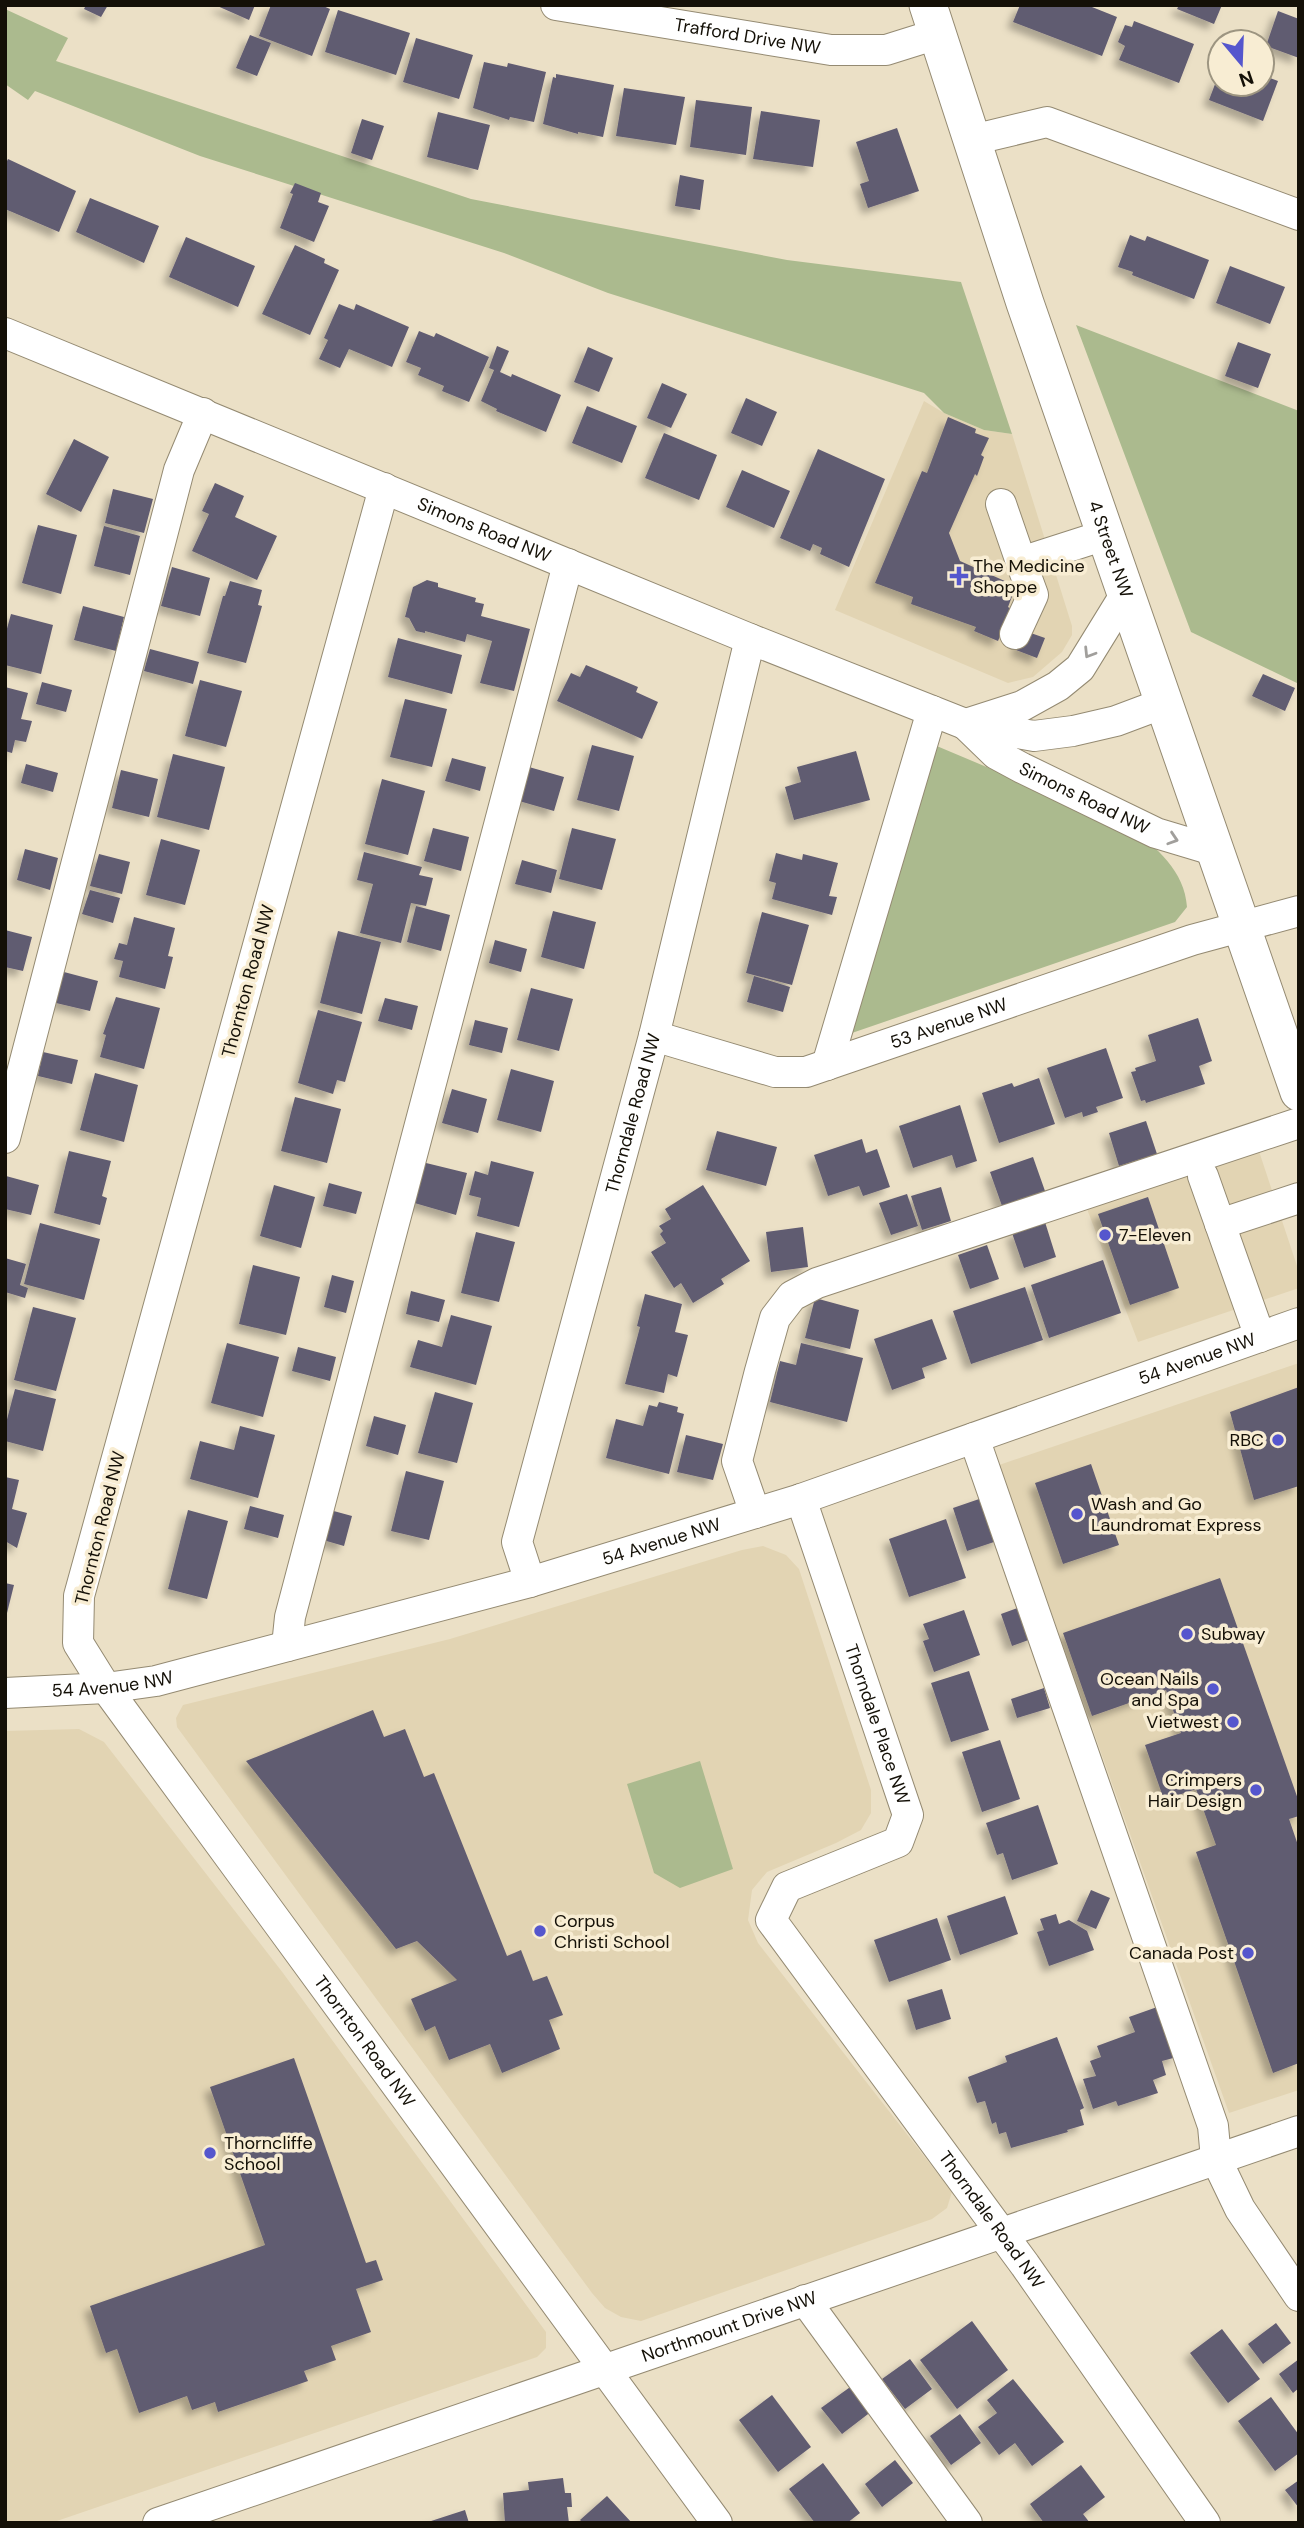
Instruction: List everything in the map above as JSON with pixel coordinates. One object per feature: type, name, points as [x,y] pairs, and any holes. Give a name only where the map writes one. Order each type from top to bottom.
[{"type":"main road","name":"4 Street NW","points":[[933,20],[1125,595],[1299,1092]]},
{"type":"street","name":"Trafford Drive NW","points":[[555,5],[831,50],[886,50],[933,20]]},
{"type":"street","points":[[972,140],[1046,122],[1299,215]]},
{"type":"street","name":"Simons Road NW","points":[[5,333],[750,639],[965,724],[1034,736],[1073,732],[1116,721],[1164,703]]},
{"type":"street","points":[[5,1138],[179,470],[203,413]]},
{"type":"street","name":"Thornton Road NW","points":[[384,488],[79,1596],[78,1643],[106,1688],[717,2523]]},
{"type":"street","points":[[1000,504],[1033,594],[1015,635]]},
{"type":"street","points":[[1021,562],[1105,535]]},
{"type":"street","points":[[287,1646],[290,1616],[568,564]]},
{"type":"street","points":[[965,724],[1022,706],[1058,686],[1080,668],[1125,595]]},
{"type":"street","name":"Thorndale Road NW","points":[[530,1583],[517,1542],[654,1036],[750,639]]},
{"type":"street","points":[[827,1065],[932,710]]},
{"type":"street","name":"Simons Road NW","points":[[965,724],[996,754],[1022,768],[1156,834],[1216,851]]},
{"type":"street","name":"53 Avenue NW","points":[[654,1036],[775,1072],[806,1073],[1242,925],[1299,911]]},
{"type":"street","points":[[755,1513],[737,1461],[775,1318],[792,1296],[817,1283],[1299,1123]]},
{"type":"street","points":[[1203,1176],[1260,1336]]},
{"type":"street","points":[[1220,1224],[1299,1198]]},
{"type":"street","name":"54 Avenue NW","points":[[5,1693],[106,1688],[156,1681],[530,1583],[800,1499],[1299,1323]]},
{"type":"street","points":[[974,1438],[1213,2126],[1216,2159],[1240,2209],[1299,2296]]},
{"type":"street","name":"Thorndale Place NW","points":[[772,1920],[788,1887],[898,1842],[908,1815],[800,1499]]},
{"type":"street","name":"Thorndale Road NW","points":[[772,1920],[1000,2233],[1205,2523]]},
{"type":"street","name":"Northmount Drive NW","points":[[158,2523],[1299,2131]]},
{"type":"street","points":[[806,2300],[967,2523]]},
{"type":"shaded area","points":[[924,401],[944,413],[984,430],[1012,434],[1072,626],[1072,635],[1062,652],[1033,677],[1008,683],[835,610]]},
{"type":"shaded area","points":[[1250,1124],[1299,1272],[1299,1288],[1138,1342],[1077,1183]]},
{"type":"shaded area","points":[[1299,1363],[1299,2090],[1229,2113],[999,1465]]},
{"type":"shaded area","name":"Corpus Christi School","points":[[763,1546],[786,1555],[799,1569],[871,1790],[871,1813],[861,1830],[767,1872],[752,1890],[748,1920],[758,1943],[952,2192],[947,2208],[932,2219],[641,2321],[621,2317],[605,2308],[592,2293],[177,1727],[176,1718],[183,1705],[450,1639],[742,1550]]},
{"type":"shaded area","name":"Thorncliffe School","points":[[79,1729],[104,1742],[283,1973],[546,2332],[546,2348],[537,2357],[51,2523],[5,2523],[5,1731]]},
{"type":"green space","points":[[5,9],[68,38],[56,61],[471,199],[787,260],[961,282],[1012,434],[984,430],[944,413],[924,393],[608,293],[504,253],[200,156],[35,91],[28,100],[5,84]]},
{"type":"green space","points":[[1076,325],[1299,411],[1299,684],[1191,632]]},
{"type":"green space","points":[[932,744],[1129,827],[1159,852],[1175,871],[1185,894],[1187,907],[1175,922],[849,1034]]},
{"type":"green space","points":[[700,1761],[733,1869],[680,1888],[654,1873],[627,1784]]},
{"type":"building","points":[[86,5],[108,5],[101,17],[84,9]]},
{"type":"building","points":[[215,5],[255,5],[249,20]]},
{"type":"building","points":[[271,5],[321,5],[330,9],[312,56],[259,36]]},
{"type":"building","points":[[1020,5],[1087,5],[1117,17],[1102,56],[1013,22]]},
{"type":"building","points":[[1179,5],[1222,5],[1214,24],[1177,9]]},
{"type":"building","points":[[338,10],[410,33],[396,75],[325,52]]},
{"type":"building","points":[[1278,11],[1299,19],[1299,58],[1276,50],[1276,28],[1272,28]]},
{"type":"building","points":[[1134,21],[1194,44],[1179,83],[1119,60],[1125,46],[1118,42],[1125,25],[1132,27]]},
{"type":"building","points":[[250,35],[271,43],[257,76],[236,68]]},
{"type":"building","points":[[416,38],[473,55],[459,99],[403,82]]},
{"type":"building","points":[[484,62],[507,67],[508,63],[546,72],[534,122],[510,117],[509,120],[473,108]]},
{"type":"building","points":[[556,74],[614,85],[603,137],[578,134],[543,124],[553,77],[556,78]]},
{"type":"building","points":[[624,88],[685,97],[676,145],[616,136]]},
{"type":"building","points":[[1210,98],[1272,98],[1263,121],[1209,100]]},
{"type":"building","points":[[696,100],[752,107],[746,155],[690,147]]},
{"type":"building","points":[[761,111],[820,120],[813,167],[753,159]]},
{"type":"building","points":[[438,112],[490,125],[478,170],[427,157]]},
{"type":"building","points":[[362,119],[384,126],[372,160],[351,153]]},
{"type":"building","points":[[897,128],[919,191],[868,208],[860,184],[869,181],[856,142]]},
{"type":"building","points":[[8,159],[76,191],[59,232],[5,209],[5,165]]},
{"type":"building","points":[[680,175],[704,180],[700,210],[675,206]]},
{"type":"building","points":[[295,183],[321,193],[318,202],[329,206],[314,242],[280,228]]},
{"type":"building","points":[[90,198],[159,226],[144,263],[76,232]]},
{"type":"building","points":[[1130,235],[1145,241],[1147,236],[1209,260],[1194,299],[1118,267]]},
{"type":"building","points":[[186,237],[255,266],[238,307],[169,277]]},
{"type":"building","points":[[295,245],[325,259],[324,263],[339,270],[310,335],[262,314]]},
{"type":"building","points":[[1230,266],[1285,287],[1270,324],[1216,303]]},
{"type":"building","points":[[339,304],[354,310],[356,304],[409,327],[392,367],[349,349],[340,368],[319,359],[328,340],[324,338]]},
{"type":"building","points":[[419,331],[434,337],[436,333],[489,357],[469,402],[442,391],[444,386],[418,375],[421,368],[406,362]]},
{"type":"building","points":[[1238,342],[1271,354],[1258,388],[1225,376]]},
{"type":"building","points":[[497,346],[509,351],[500,372],[511,377],[512,374],[561,395],[546,432],[496,411],[497,409],[481,401],[494,370],[489,368]]},
{"type":"building","points":[[588,347],[613,358],[599,392],[574,382]]},
{"type":"building","points":[[662,383],[687,394],[671,428],[647,418]]},
{"type":"building","points":[[746,398],[777,412],[762,446],[731,433]]},
{"type":"building","points":[[587,406],[637,426],[622,463],[572,443]]},
{"type":"building","points":[[948,417],[989,438],[981,455],[984,457],[977,476],[975,474],[949,533],[960,561],[1016,586],[1008,607],[1011,609],[998,641],[974,631],[976,627],[911,604],[913,597],[875,583],[922,471],[927,473]]},
{"type":"building","points":[[664,433],[717,455],[699,500],[645,478]]},
{"type":"building","points":[[74,439],[109,457],[81,512],[46,494]]},
{"type":"building","points":[[818,449],[885,479],[849,567],[820,554],[822,548],[813,544],[810,551],[780,538]]},
{"type":"building","points":[[742,470],[790,491],[774,528],[726,507]]},
{"type":"building","points":[[215,483],[244,496],[235,517],[277,536],[257,580],[192,551],[209,514],[202,511]]},
{"type":"building","points":[[113,489],[153,499],[144,533],[105,523]]},
{"type":"building","points":[[38,525],[77,535],[61,594],[22,583]]},
{"type":"building","points":[[104,526],[140,536],[130,575],[94,566]]},
{"type":"building","points":[[172,567],[210,578],[200,616],[161,606]]},
{"type":"building","points":[[427,580],[438,583],[438,587],[476,598],[475,602],[484,604],[481,616],[530,629],[514,691],[480,683],[492,641],[467,634],[465,642],[416,631],[409,618],[405,617],[413,587]]},
{"type":"building","points":[[230,581],[262,590],[258,605],[262,606],[246,663],[207,653],[223,596]]},
{"type":"building","points":[[83,606],[124,617],[116,651],[74,640]]},
{"type":"building","points":[[11,614],[53,625],[41,674],[5,665],[5,636]]},
{"type":"building","points":[[1025,631],[1045,638],[1037,658],[1016,650]]},
{"type":"building","points":[[398,638],[462,655],[452,694],[388,677]]},
{"type":"building","points":[[150,649],[199,662],[193,684],[144,671]]},
{"type":"building","points":[[586,665],[638,687],[636,692],[658,702],[642,739],[557,701],[571,673],[580,677]]},
{"type":"building","points":[[1263,674],[1295,688],[1285,711],[1252,696]]},
{"type":"building","points":[[200,680],[242,691],[226,747],[185,736]]},
{"type":"building","points":[[42,682],[72,690],[66,712],[36,704]]},
{"type":"building","points":[[5,687],[28,693],[21,719],[32,721],[26,742],[15,740],[12,753],[5,751]]},
{"type":"building","points":[[405,699],[447,709],[432,767],[390,757]]},
{"type":"building","points":[[592,745],[634,756],[619,811],[577,800]]},
{"type":"building","points":[[856,751],[870,800],[794,820],[785,787],[801,782],[797,767]]},
{"type":"building","points":[[173,754],[225,767],[209,830],[157,817]]},
{"type":"building","points":[[452,758],[486,767],[480,791],[445,781]]},
{"type":"building","points":[[26,764],[58,773],[53,792],[21,783]]},
{"type":"building","points":[[529,767],[564,777],[554,811],[519,801]]},
{"type":"building","points":[[121,770],[158,779],[149,817],[112,808]]},
{"type":"building","points":[[382,779],[425,791],[408,855],[365,844]]},
{"type":"building","points":[[433,828],[469,837],[461,871],[424,861]]},
{"type":"building","points":[[572,828],[616,839],[602,890],[559,879]]},
{"type":"building","points":[[161,839],[200,850],[185,905],[146,895]]},
{"type":"building","points":[[25,849],[58,858],[50,890],[17,880]]},
{"type":"building","points":[[364,852],[422,867],[419,875],[433,878],[426,906],[411,903],[401,943],[360,933],[373,884],[357,880]]},
{"type":"building","points":[[776,853],[802,860],[803,854],[838,863],[829,896],[837,897],[832,915],[772,899],[776,883],[769,881]]},
{"type":"building","points":[[99,854],[130,862],[122,894],[90,886]]},
{"type":"building","points":[[522,860],[557,870],[551,893],[515,884]]},
{"type":"building","points":[[90,890],[120,898],[113,923],[82,914]]},
{"type":"building","points":[[416,906],[450,915],[441,951],[407,942]]},
{"type":"building","points":[[553,911],[596,922],[584,969],[541,957]]},
{"type":"building","points":[[762,912],[809,925],[792,985],[746,973]]},
{"type":"building","points":[[134,917],[175,928],[168,956],[173,957],[165,989],[119,977],[123,961],[114,959],[119,943],[127,945]]},
{"type":"building","points":[[5,930],[32,937],[23,971],[5,967]]},
{"type":"building","points":[[338,931],[381,942],[362,1014],[320,1003]]},
{"type":"building","points":[[495,940],[527,949],[521,972],[489,963]]},
{"type":"building","points":[[64,972],[98,981],[90,1011],[56,1003]]},
{"type":"building","points":[[754,976],[790,987],[783,1012],[747,1002]]},
{"type":"building","points":[[531,988],[573,999],[559,1051],[517,1040]]},
{"type":"building","points":[[116,997],[160,1008],[144,1069],[100,1057],[106,1035],[103,1034]]},
{"type":"building","points":[[385,998],[418,1006],[412,1030],[378,1021]]},
{"type":"building","points":[[318,1010],[362,1022],[345,1082],[337,1080],[333,1094],[298,1083]]},
{"type":"building","points":[[1198,1018],[1212,1061],[1199,1066],[1205,1084],[1146,1103],[1145,1100],[1141,1101],[1131,1072],[1156,1061],[1148,1035]]},
{"type":"building","points":[[475,1020],[508,1028],[502,1053],[469,1045]]},
{"type":"building","points":[[1106,1048],[1123,1098],[1096,1107],[1098,1112],[1083,1117],[1082,1112],[1065,1118],[1047,1068]]},
{"type":"building","points":[[43,1052],[78,1060],[72,1084],[38,1076]]},
{"type":"building","points":[[511,1069],[554,1081],[541,1132],[497,1120]]},
{"type":"building","points":[[95,1073],[138,1085],[124,1142],[80,1130]]},
{"type":"building","points":[[1039,1078],[1055,1124],[999,1143],[982,1093],[1012,1083],[1014,1087]]},
{"type":"building","points":[[452,1089],[487,1099],[478,1133],[442,1123]]},
{"type":"building","points":[[295,1097],[341,1109],[327,1163],[281,1151]]},
{"type":"building","points":[[960,1105],[977,1161],[956,1168],[952,1155],[913,1168],[899,1126]]},
{"type":"building","points":[[1146,1121],[1157,1154],[1119,1166],[1109,1133]]},
{"type":"building","points":[[717,1131],[777,1147],[766,1186],[706,1170]]},
{"type":"building","points":[[862,1139],[866,1153],[877,1149],[890,1187],[863,1196],[859,1186],[828,1196],[814,1155]]},
{"type":"building","points":[[69,1151],[111,1161],[102,1196],[107,1198],[100,1225],[54,1213]]},
{"type":"building","points":[[1033,1157],[1045,1191],[1002,1206],[990,1172]]},
{"type":"building","points":[[491,1161],[534,1172],[519,1227],[477,1216],[481,1198],[469,1195],[475,1171],[488,1175]]},
{"type":"building","points":[[422,1162],[467,1173],[456,1215],[411,1202]]},
{"type":"building","points":[[6,1176],[39,1185],[31,1215],[5,1209]]},
{"type":"building","points":[[329,1183],[362,1192],[356,1214],[323,1206]]},
{"type":"building","points":[[274,1185],[315,1197],[301,1248],[260,1236]]},
{"type":"building","points":[[703,1185],[750,1261],[721,1279],[724,1284],[693,1303],[681,1283],[674,1288],[651,1252],[666,1243],[660,1234],[663,1231],[659,1226],[671,1219],[665,1209]]},
{"type":"building","points":[[941,1187],[951,1221],[922,1230],[911,1196]]},
{"type":"building","points":[[907,1194],[918,1226],[891,1235],[879,1203]]},
{"type":"building","points":[[1148,1197],[1179,1288],[1130,1305],[1098,1214]]},
{"type":"building","points":[[1045,1222],[1056,1257],[1024,1268],[1012,1233]]},
{"type":"building","points":[[40,1223],[100,1239],[84,1300],[24,1284]]},
{"type":"building","points":[[803,1227],[808,1267],[771,1272],[766,1232]]},
{"type":"building","points":[[476,1232],[515,1242],[499,1302],[461,1293]]},
{"type":"building","points":[[987,1245],[999,1279],[970,1289],[958,1255]]},
{"type":"building","points":[[5,1258],[26,1264],[20,1285],[28,1288],[25,1298],[5,1292]]},
{"type":"building","points":[[1103,1260],[1121,1313],[1049,1338],[1031,1285]]},
{"type":"building","points":[[253,1265],[300,1277],[286,1335],[239,1324]]},
{"type":"building","points":[[332,1275],[354,1281],[346,1313],[324,1307]]},
{"type":"building","points":[[1025,1287],[1043,1340],[971,1364],[953,1311]]},
{"type":"building","points":[[411,1291],[445,1300],[439,1322],[406,1314]]},
{"type":"building","points":[[645,1294],[682,1304],[675,1332],[688,1335],[677,1377],[668,1374],[664,1393],[625,1384],[640,1327],[637,1326]]},
{"type":"building","points":[[815,1298],[859,1310],[850,1349],[805,1338]]},
{"type":"building","points":[[33,1307],[76,1318],[56,1391],[14,1380]]},
{"type":"building","points":[[451,1315],[492,1326],[476,1385],[410,1367],[418,1340],[442,1347]]},
{"type":"building","points":[[932,1319],[947,1359],[922,1368],[925,1378],[892,1390],[874,1339]]},
{"type":"building","points":[[227,1343],[279,1357],[263,1417],[211,1403]]},
{"type":"building","points":[[801,1343],[863,1358],[847,1422],[770,1402],[780,1361],[796,1365]]},
{"type":"building","points":[[298,1347],[336,1357],[330,1381],[292,1371]]},
{"type":"building","points":[[1299,1387],[1299,1486],[1254,1500],[1230,1412]]},
{"type":"building","points":[[15,1389],[56,1399],[43,1451],[5,1441],[5,1427]]},
{"type":"building","points":[[435,1392],[473,1403],[457,1463],[418,1453]]},
{"type":"building","points":[[659,1402],[678,1407],[677,1412],[684,1414],[669,1474],[606,1458],[616,1419],[643,1426],[649,1405],[657,1407]]},
{"type":"building","points":[[374,1416],[406,1425],[398,1455],[366,1446]]},
{"type":"building","points":[[240,1426],[275,1435],[258,1498],[190,1479],[200,1441],[234,1450]]},
{"type":"building","points":[[686,1435],[723,1444],[713,1480],[677,1472]]},
{"type":"building","name":"Wash and Go Laundromat Express","points":[[1091,1464],[1119,1545],[1063,1564],[1035,1483]]},
{"type":"building","points":[[406,1471],[444,1481],[429,1540],[391,1531]]},
{"type":"building","points":[[5,1477],[19,1480],[12,1509],[27,1513],[17,1548],[5,1541]]},
{"type":"building","points":[[985,1497],[1000,1540],[967,1551],[953,1508]]},
{"type":"building","points":[[250,1506],[284,1515],[278,1538],[244,1529]]},
{"type":"building","points":[[188,1510],[228,1521],[207,1599],[168,1589]]},
{"type":"building","points":[[330,1510],[352,1516],[344,1546],[323,1540]]},
{"type":"building","points":[[946,1519],[966,1578],[909,1597],[889,1539]]},
{"type":"building","points":[[1220,1578],[1299,1802],[1299,1816],[1289,1819],[1299,1848],[1299,2063],[1273,2073],[1196,1852],[1216,1845],[1196,1789],[1164,1800],[1145,1745],[1181,1733],[1166,1690],[1092,1716],[1063,1633]]},
{"type":"building","points":[[5,1583],[14,1585],[6,1617],[5,1617]]},
{"type":"building","points":[[1023,1606],[1034,1638],[1012,1646],[1001,1614]]},
{"type":"building","points":[[964,1610],[980,1655],[934,1672],[923,1641],[929,1639],[923,1624]]},
{"type":"building","points":[[969,1671],[989,1730],[951,1742],[931,1683]]},
{"type":"building","points":[[1044,1688],[1050,1708],[1017,1718],[1011,1699]]},
{"type":"building","points":[[373,1710],[384,1737],[405,1729],[424,1777],[434,1773],[507,1956],[521,1950],[533,1981],[547,1976],[563,2015],[549,2020],[560,2049],[502,2073],[490,2044],[449,2060],[435,2026],[425,2031],[411,1999],[457,1980],[417,1941],[396,1949],[246,1761]]},
{"type":"building","points":[[1000,1740],[1020,1799],[982,1812],[962,1752]]},
{"type":"building","points":[[1038,1805],[1058,1864],[1012,1880],[1003,1853],[997,1855],[986,1823]]},
{"type":"building","points":[[1091,1890],[1110,1898],[1096,1929],[1077,1921]]},
{"type":"building","points":[[1005,1896],[1018,1934],[960,1955],[947,1916]]},
{"type":"building","points":[[1056,1914],[1059,1924],[1069,1920],[1087,1931],[1094,1950],[1049,1966],[1037,1932],[1044,1930],[1040,1919]]},
{"type":"building","points":[[937,1918],[951,1960],[889,1982],[874,1940]]},
{"type":"building","points":[[942,1989],[951,2019],[916,2030],[907,2000]]},
{"type":"building","points":[[1160,2006],[1177,2057],[1162,2061],[1166,2075],[1153,2080],[1158,2093],[1118,2106],[1116,2101],[1093,2109],[1083,2079],[1096,2076],[1090,2061],[1101,2057],[1097,2046],[1135,2032],[1129,2017]]},
{"type":"building","points":[[1057,2037],[1084,2108],[1080,2110],[1084,2125],[1011,2148],[1006,2132],[999,2134],[996,2122],[992,2124],[985,2101],[977,2103],[968,2077],[1007,2062],[1005,2056]]},
{"type":"building","points":[[294,2058],[366,2263],[376,2260],[383,2280],[356,2289],[371,2332],[331,2346],[336,2360],[304,2371],[308,2381],[218,2412],[215,2402],[192,2410],[187,2396],[139,2413],[117,2349],[106,2353],[90,2306],[265,2245],[210,2087]]},
{"type":"building","points":[[972,2321],[1008,2370],[957,2409],[920,2360]]},
{"type":"building","points":[[1276,2323],[1291,2343],[1263,2364],[1248,2344]]},
{"type":"building","points":[[1222,2329],[1260,2379],[1228,2403],[1190,2353]]},
{"type":"building","points":[[910,2359],[932,2389],[905,2409],[882,2379]]},
{"type":"building","points":[[1299,2359],[1299,2388],[1293,2393],[1279,2374]]},
{"type":"building","points":[[1013,2379],[1064,2442],[1032,2466],[1015,2443],[999,2455],[978,2427],[997,2413],[987,2400]]},
{"type":"building","points":[[853,2385],[872,2411],[842,2434],[821,2408]]},
{"type":"building","points":[[772,2395],[811,2447],[778,2472],[739,2420]]},
{"type":"building","points":[[1271,2397],[1299,2435],[1299,2453],[1275,2471],[1238,2421]]},
{"type":"building","points":[[960,2414],[981,2443],[951,2465],[930,2436]]},
{"type":"building","points":[[895,2460],[913,2483],[882,2507],[865,2484]]},
{"type":"building","points":[[823,2463],[860,2513],[847,2523],[815,2523],[789,2489]]},
{"type":"building","points":[[1081,2465],[1105,2497],[1083,2514],[1090,2523],[1044,2523],[1030,2504]]},
{"type":"building","points":[[563,2478],[565,2493],[571,2493],[572,2507],[567,2507],[569,2523],[505,2523],[503,2493],[529,2490],[528,2482]]},
{"type":"building","points":[[1299,2480],[1299,2508],[1285,2490]]},
{"type":"building","points":[[607,2496],[632,2523],[583,2523],[580,2520]]},
{"type":"building","points":[[465,2510],[469,2523],[428,2523],[428,2522]]},
{"type":"place","name":"The Medicine Shoppe","points":[[959,576]]},
{"type":"place","name":"7-Eleven","points":[[1105,1235]]},
{"type":"place","name":"RBC","points":[[1278,1440]]},
{"type":"place","name":"Wash and Go Laundromat Express","points":[[1077,1514]]},
{"type":"place","name":"Subway","points":[[1187,1634]]},
{"type":"place","name":"Ocean Nails and Spa","points":[[1213,1689]]},
{"type":"place","name":"Vietwest","points":[[1233,1722]]},
{"type":"place","name":"Crimpers Hair Design","points":[[1256,1790]]},
{"type":"place","name":"Corpus Christi School","points":[[540,1931]]},
{"type":"place","name":"Canada Post","points":[[1248,1953]]},
{"type":"place","name":"Thorncliffe School","points":[[210,2153]]}]
